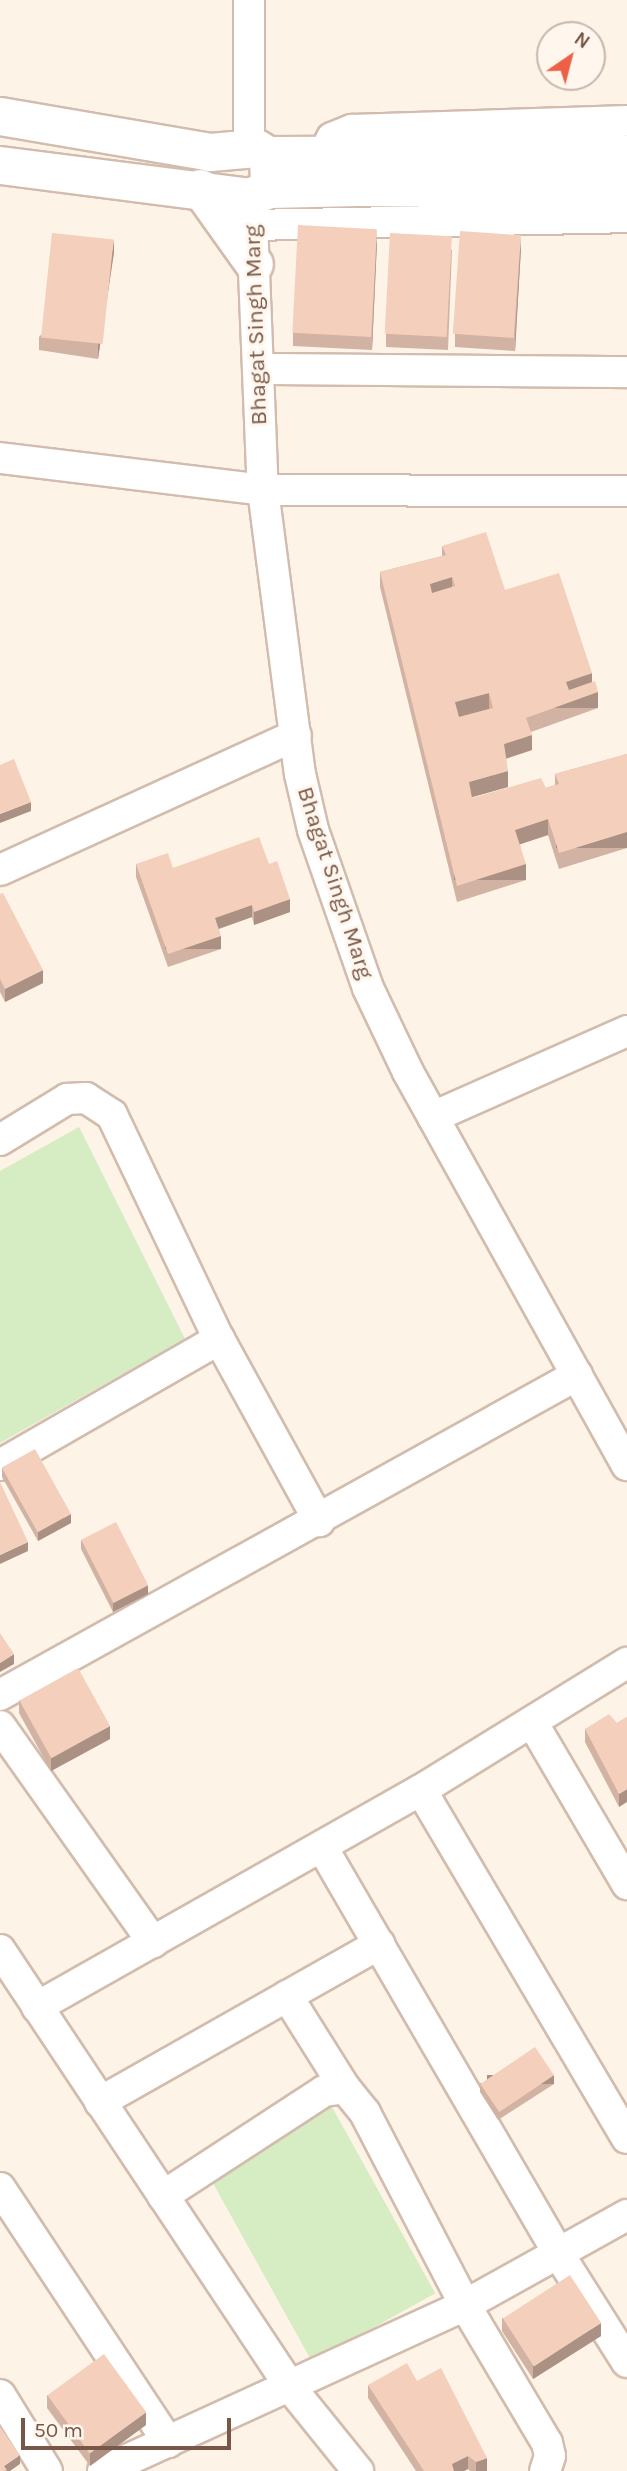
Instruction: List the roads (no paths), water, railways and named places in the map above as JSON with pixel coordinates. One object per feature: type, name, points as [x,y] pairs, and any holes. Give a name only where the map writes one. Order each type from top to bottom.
[{"type":"street","name":"Bhagat Singh Marg","points":[[249,0],[258,182],[254,264],[263,490],[296,736],[313,830],[341,920],[368,988],[433,1117],[627,1465]]},
{"type":"street","points":[[0,116],[210,152],[258,182],[627,217]]},
{"type":"street","points":[[347,164],[332,138],[352,130],[627,121]]},
{"type":"street","points":[[258,182],[347,164],[627,154]]},
{"type":"street","points":[[0,165],[200,188],[258,182],[347,164],[627,190]]},
{"type":"street","points":[[200,188],[254,264]]},
{"type":"street","points":[[258,369],[627,372]]},
{"type":"street","points":[[0,458],[263,490],[627,491]]},
{"type":"street","points":[[0,870],[296,736]]},
{"type":"street","points":[[433,1117],[627,1031]]},
{"type":"street","points":[[0,1140],[67,1099],[86,1098],[112,1115],[219,1339],[319,1521]]},
{"type":"street","points":[[0,1465],[219,1339]]},
{"type":"street","points":[[0,1695],[319,1521],[577,1375]]},
{"type":"street","points":[[37,2007],[421,1790],[627,1663]]},
{"type":"street","points":[[532,1722],[627,1884]]},
{"type":"street","points":[[0,1726],[153,1942]]},
{"type":"street","points":[[421,1790],[627,2138]]},
{"type":"street","points":[[323,1847],[558,2253],[627,2362]]},
{"type":"street","points":[[100,2102],[379,1944]]},
{"type":"street","points":[[0,1950],[291,2388],[358,2471]]},
{"type":"street","points":[[287,1996],[345,2088],[365,2113],[465,2305],[548,2443],[550,2456],[545,2471]]},
{"type":"street","points":[[163,2196],[324,2091],[345,2088]]},
{"type":"street","points":[[0,2188],[168,2442]]},
{"type":"street","points":[[103,2471],[291,2388],[465,2305],[627,2215]]},
{"type":"street","points":[[0,2395],[47,2471]]}]
